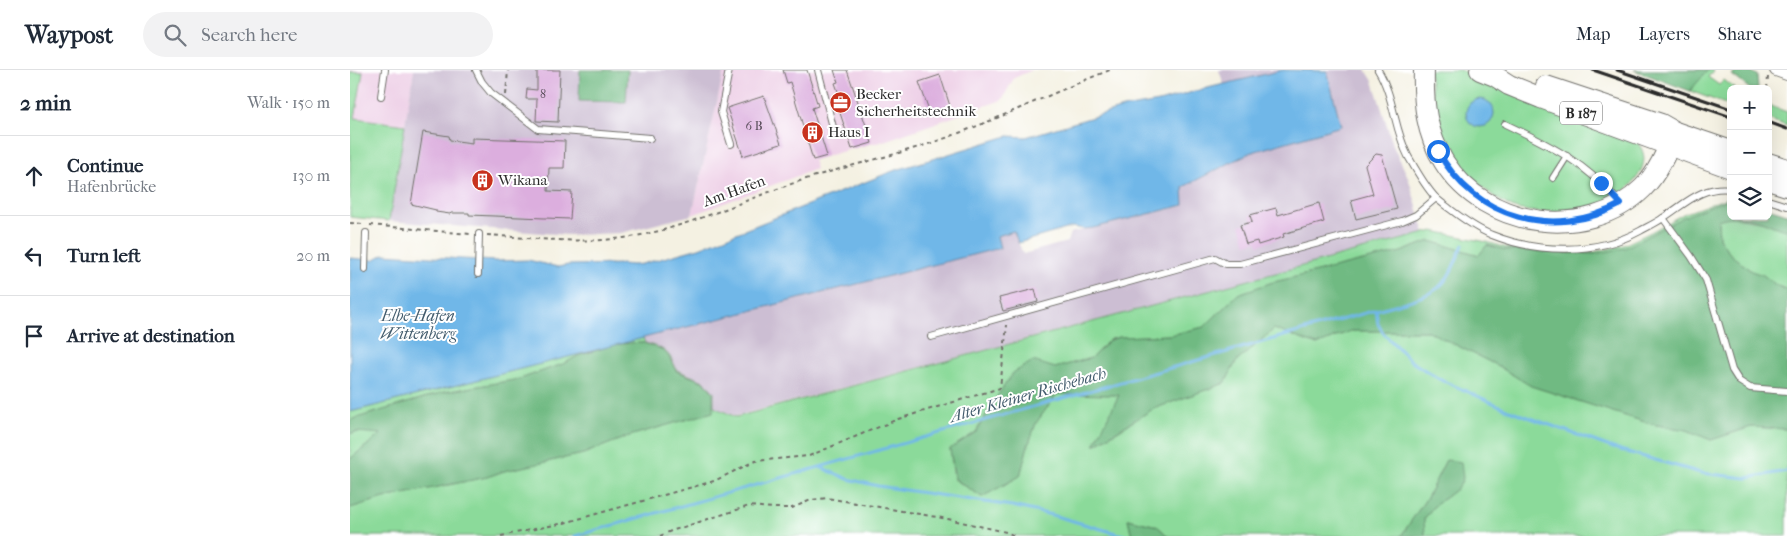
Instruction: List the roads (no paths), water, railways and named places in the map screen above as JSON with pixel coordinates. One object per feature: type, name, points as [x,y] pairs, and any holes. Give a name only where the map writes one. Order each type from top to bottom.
[{"type":"main road","points":[[1424,70],[1423,91],[1429,128],[1443,161],[1463,185],[1494,206],[1525,219],[1565,222],[1590,218],[1621,204],[1633,197],[1648,183],[1672,139]]},
{"type":"main road","name":"B 187","points":[[1488,73],[1515,76],[1661,124],[1672,139]]},
{"type":"main road","points":[[1672,139],[1727,150]]},
{"type":"main road","points":[[1672,139],[1727,166]]},
{"type":"main road","points":[[1772,164],[1787,170]]},
{"type":"main road","points":[[1772,181],[1787,186]]},
{"type":"street","points":[[1776,70],[1787,74]]},
{"type":"lane","points":[[381,96],[385,70]]},
{"type":"lane","points":[[476,70],[486,87],[538,129],[650,138]]},
{"type":"lane","points":[[729,70],[721,112],[731,144]]},
{"type":"lane","points":[[818,70],[834,131]]},
{"type":"lane","points":[[1378,70],[1386,88],[1396,126],[1407,154],[1420,176],[1436,198],[1464,220],[1490,235],[1518,244],[1548,248],[1579,248],[1602,245],[1634,234],[1663,218],[1692,197],[1714,189],[1727,189]]},
{"type":"lane","points":[[1505,124],[1553,147],[1585,168],[1621,204]]},
{"type":"lane","points":[[1553,178],[1567,156]]},
{"type":"lane","points":[[931,337],[1215,258],[1226,264],[1240,264],[1402,221],[1416,215],[1436,198]]},
{"type":"lane","points":[[1772,201],[1787,206]]},
{"type":"lane","points":[[1663,218],[1706,280],[1732,370],[1739,381],[1750,388],[1787,391]]},
{"type":"lane","points":[[365,269],[366,233]]},
{"type":"lane","points":[[478,274],[479,234]]},
{"type":"water","name":"Elbe-Hafen Wittenberg","points":[[1283,70],[1327,71],[1341,126],[1249,153],[1183,187],[1184,205],[1093,228],[1073,227],[1018,243],[1014,231],[997,236],[1000,248],[350,412],[350,258],[373,260],[384,254],[495,261],[528,260],[558,267],[568,265],[642,264],[699,248],[893,171],[1008,136],[1026,137],[1123,108],[1159,102],[1199,90]]},
{"type":"water","points":[[1480,99],[1490,103],[1494,113],[1490,123],[1480,127],[1470,123],[1466,113],[1470,103]]},
{"type":"waterway","name":"Alter Kleiner Rischebach","points":[[575,536],[1409,301],[1434,291],[1443,283],[1450,273],[1463,245]]},
{"type":"waterway","points":[[1376,310],[1378,324],[1384,334],[1412,362],[1439,379],[1509,410],[1613,448],[1701,473],[1747,478],[1787,471]]},
{"type":"waterway","points":[[820,467],[848,479],[878,486],[1012,506],[1126,536]]},
{"type":"railway","points":[[1593,70],[1727,116]]},
{"type":"railway","points":[[1617,70],[1727,108]]},
{"type":"railway","points":[[1772,123],[1787,129]]},
{"type":"place","name":"Becker Sicherheitstechnik","points":[[840,103]]},
{"type":"place","name":"Haus I","points":[[812,132]]},
{"type":"place","name":"Wikana","points":[[482,180]]}]
